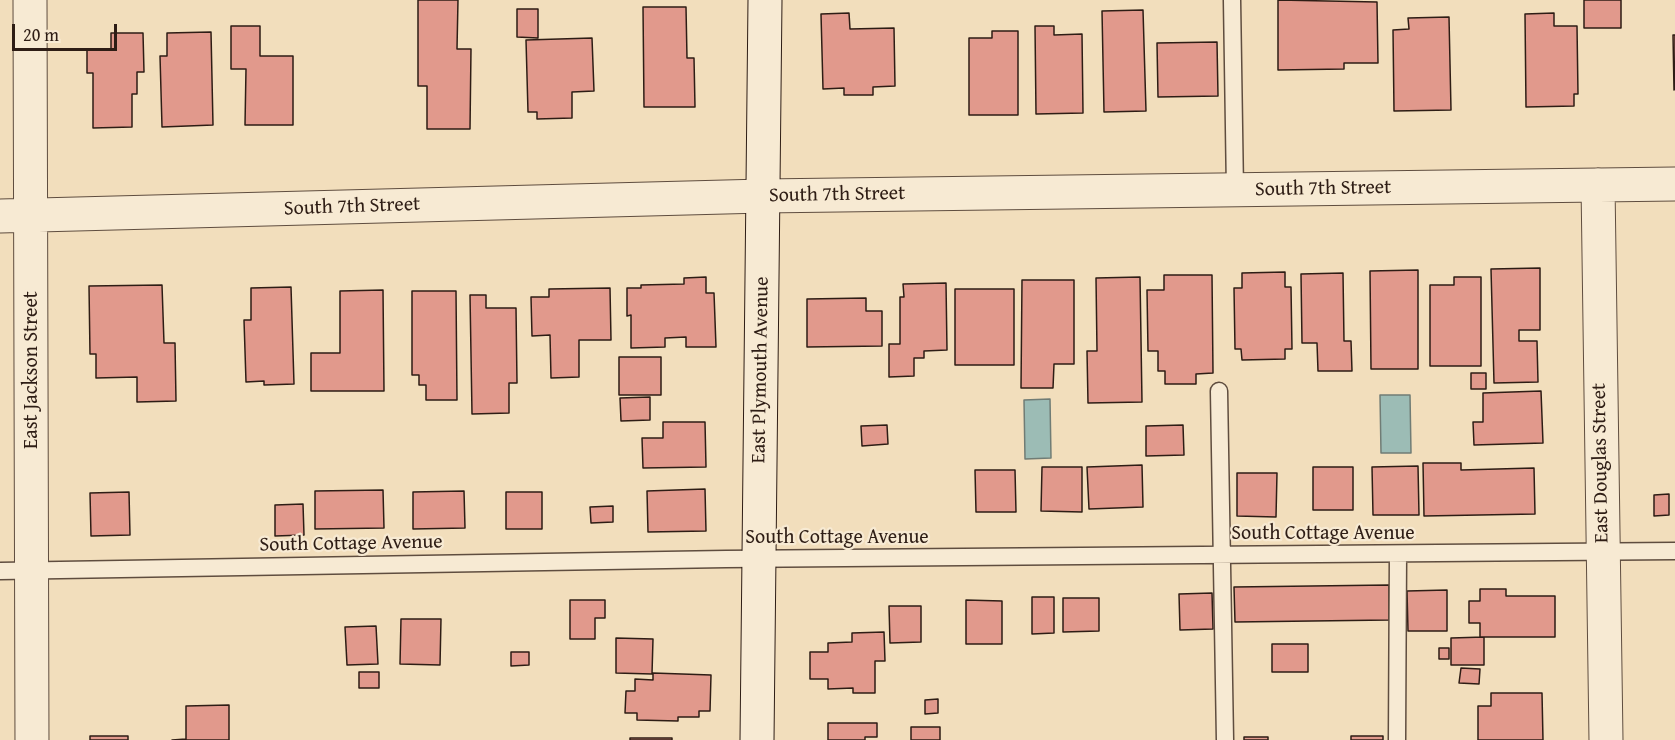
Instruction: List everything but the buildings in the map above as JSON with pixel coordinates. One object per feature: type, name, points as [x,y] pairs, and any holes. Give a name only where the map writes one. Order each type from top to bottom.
[{"type":"street","name":"East Jackson Street","points":[[30,0],[16,216],[32,570],[32,740]]},
{"type":"street","name":"East Plymouth Avenue","points":[[757,740],[765,0]]},
{"type":"street","name":"South 7th Street","points":[[16,216],[763,196],[1675,184]]},
{"type":"street","name":"East Douglas Street","points":[[1598,185],[1606,740]]},
{"type":"lane","points":[[1232,0],[1235,191]]},
{"type":"lane","points":[[1220,391],[1225,740]]},
{"type":"lane","name":"South Cottage Avenue","points":[[0,571],[759,560],[1675,551]]},
{"type":"lane","points":[[1396,740],[1398,554]]},
{"type":"water","points":[[1380,395],[1410,395],[1411,453],[1381,453]]},
{"type":"water","points":[[1050,399],[1051,458],[1025,459],[1024,400]]}]
